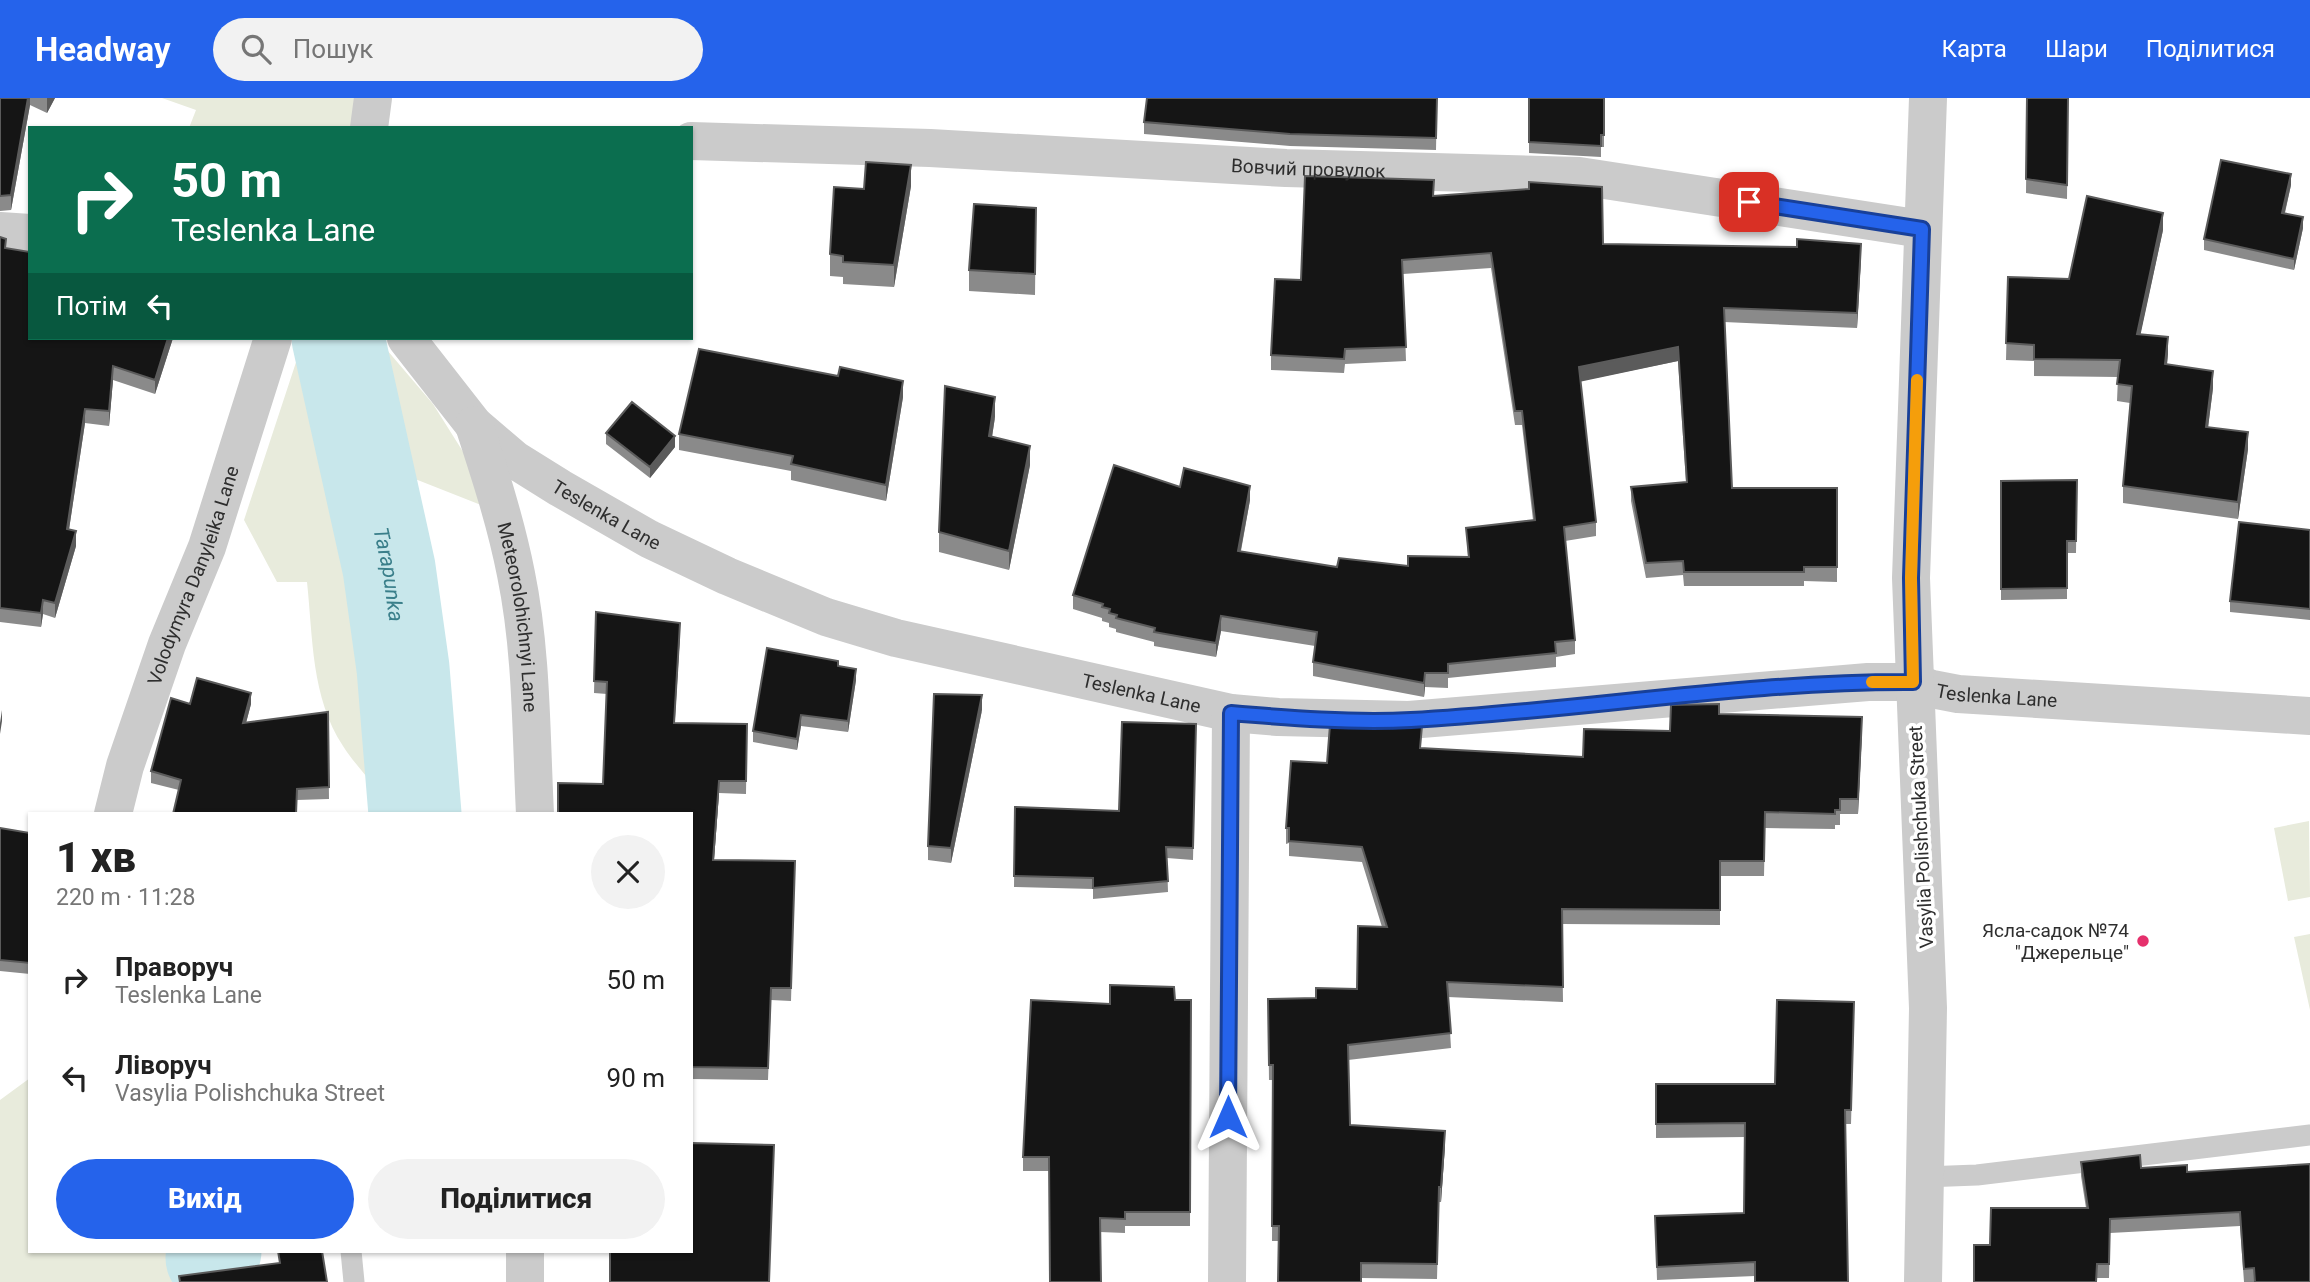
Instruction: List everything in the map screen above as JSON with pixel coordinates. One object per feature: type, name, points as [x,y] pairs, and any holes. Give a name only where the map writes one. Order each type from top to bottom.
[{"type":"street","points":[[369,126],[373,98]]},
{"type":"street","name":"Vasylia Polishchuka Street","points":[[1923,1282],[1928,1008],[1913,682],[1911,578],[1928,98]]},
{"type":"street","name":"Вовчий провулок","points":[[693,141],[930,148],[1286,168],[1579,176],[1922,229]]},
{"type":"street","points":[[0,231],[28,233]]},
{"type":"street","name":"Volodymyra Danyleika Lane","points":[[114,812],[125,766],[167,644],[207,547],[272,340]]},
{"type":"street","name":"Teslenka Lane","points":[[408,340],[474,425],[515,460],[649,540],[826,617],[896,638],[1231,713],[1409,720],[1733,692],[1868,682],[1913,682],[1958,694],[2310,716]]},
{"type":"street","name":"Meteorolohichnyi Lane","points":[[474,425],[498,501],[517,576],[525,637],[535,812]]},
{"type":"street","points":[[1227,1282],[1231,713]]},
{"type":"street","points":[[525,1253],[525,1282]]},
{"type":"lane","points":[[1924,1177],[1977,1175],[2310,1135]]},
{"type":"lane","points":[[351,1253],[354,1282]]},
{"type":"shaded area","points":[[162,98],[361,98],[356,126],[190,126],[196,110]]},
{"type":"shaded area","points":[[303,340],[374,340],[381,343],[433,404],[472,466],[481,505],[410,477],[403,546],[434,812],[386,812],[374,787],[343,746],[325,708],[319,687],[307,582],[277,582],[244,520]]},
{"type":"shaded area","points":[[2309,821],[2310,897],[2288,901],[2274,828]]},
{"type":"shaded area","points":[[2310,934],[2310,1010],[2294,937]]},
{"type":"shaded area","points":[[28,1079],[28,1253],[200,1253],[172,1264],[174,1282],[0,1282],[0,1100]]},
{"type":"building","points":[[0,98],[28,98],[11,195],[0,196]]},
{"type":"building","points":[[1147,98],[1437,98],[1436,138],[1290,134],[1144,122]]},
{"type":"building","points":[[1529,98],[1604,98],[1604,135],[1601,135],[1601,146],[1529,142]]},
{"type":"building","points":[[2027,98],[2068,98],[2067,185],[2026,179]]},
{"type":"building","points":[[2221,160],[2291,174],[2282,213],[2303,217],[2294,259],[2204,239]]},
{"type":"building","points":[[866,162],[911,165],[894,265],[843,262],[843,256],[830,254],[834,187],[864,189]]},
{"type":"building","points":[[1305,176],[1434,180],[1433,196],[1529,189],[1529,182],[1602,187],[1603,244],[1797,247],[1797,239],[1861,244],[1857,313],[1724,308],[1732,488],[1837,488],[1837,567],[1804,567],[1804,572],[1684,572],[1683,561],[1646,563],[1631,487],[1687,482],[1678,347],[1579,367],[1596,522],[1564,527],[1575,640],[1555,642],[1556,653],[1448,664],[1448,673],[1425,673],[1424,683],[1313,662],[1317,632],[1221,616],[1216,643],[1154,632],[1155,628],[1116,618],[1117,615],[1109,613],[1110,609],[1102,607],[1103,604],[1073,595],[1114,465],[1180,487],[1184,468],[1250,486],[1238,551],[1337,567],[1339,558],[1408,566],[1408,556],[1469,557],[1466,528],[1535,520],[1522,411],[1515,411],[1491,253],[1402,260],[1406,347],[1345,349],[1344,359],[1271,355],[1275,279],[1301,280]]},
{"type":"building","points":[[2087,196],[2163,213],[2137,334],[2168,337],[2165,364],[2213,371],[2206,427],[2248,432],[2238,502],[2123,486],[2132,386],[2117,384],[2120,360],[2034,359],[2034,345],[2006,343],[2008,277],[2069,279]]},
{"type":"building","points":[[974,204],[1036,208],[1035,274],[969,270]]},
{"type":"building","points":[[0,237],[6,239],[5,248],[28,252],[28,340],[167,340],[155,380],[113,366],[109,411],[85,409],[67,529],[76,531],[55,603],[43,600],[41,613],[0,608]]},
{"type":"building","points":[[699,349],[838,376],[840,367],[903,381],[886,485],[791,464],[793,456],[679,434]]},
{"type":"building","points":[[945,386],[995,397],[989,436],[1030,446],[1009,551],[939,532]]},
{"type":"building","points":[[632,402],[675,436],[650,467],[606,433]]},
{"type":"building","points":[[2077,480],[2076,541],[2067,541],[2067,588],[2001,589],[2001,481]]},
{"type":"building","points":[[2239,522],[2310,530],[2310,609],[2230,601]]},
{"type":"building","points":[[596,612],[680,623],[674,723],[747,724],[746,781],[719,781],[713,860],[795,861],[791,988],[771,988],[768,1068],[693,1067],[693,812],[558,812],[558,783],[603,784],[607,682],[594,681]]},
{"type":"building","points":[[767,648],[838,661],[838,666],[856,669],[848,721],[801,715],[797,739],[753,731]]},
{"type":"building","points":[[197,678],[251,693],[243,723],[328,712],[329,787],[297,789],[296,812],[173,812],[181,780],[151,771],[171,698],[190,704]]},
{"type":"building","points":[[934,694],[982,695],[951,848],[928,846]]},
{"type":"building","points":[[1719,704],[1719,714],[1862,717],[1858,799],[1840,799],[1840,810],[1835,810],[1835,814],[1765,812],[1764,861],[1720,861],[1720,910],[1562,909],[1563,987],[1447,982],[1451,1033],[1348,1045],[1350,1125],[1445,1131],[1439,1187],[1437,1264],[1361,1263],[1361,1282],[1278,1282],[1279,1226],[1272,1226],[1273,1065],[1269,1065],[1268,999],[1316,998],[1316,988],[1357,989],[1358,926],[1387,927],[1362,847],[1289,841],[1289,828],[1286,828],[1291,761],[1327,763],[1330,725],[1422,726],[1420,748],[1583,757],[1584,729],[1670,731],[1671,705]]},
{"type":"building","points":[[1122,722],[1196,724],[1193,848],[1166,847],[1168,881],[1093,888],[1093,878],[1014,876],[1015,807],[1119,811]]},
{"type":"building","points":[[0,828],[28,833],[28,963],[0,960]]},
{"type":"building","points":[[1110,985],[1174,987],[1175,1000],[1191,1000],[1190,1212],[1125,1212],[1125,1219],[1100,1218],[1101,1282],[1050,1282],[1049,1157],[1023,1157],[1031,1000],[1110,1004]]},
{"type":"building","points":[[1777,1000],[1854,1002],[1851,1110],[1845,1110],[1848,1282],[1755,1282],[1755,1262],[1657,1267],[1655,1216],[1744,1213],[1745,1123],[1656,1124],[1656,1084],[1775,1084]]},
{"type":"building","points":[[693,1143],[774,1145],[769,1282],[610,1282],[610,1253],[693,1253]]},
{"type":"building","points":[[2140,1155],[2141,1168],[2187,1165],[2187,1172],[2310,1164],[2310,1282],[2255,1282],[2254,1268],[2244,1269],[2240,1212],[2110,1219],[2109,1264],[2097,1264],[2096,1282],[1974,1282],[1974,1245],[1990,1245],[1991,1208],[2088,1208],[2081,1162]]},
{"type":"building","points":[[278,1253],[322,1253],[327,1282],[180,1282],[179,1276],[280,1263]]},
{"type":"waterway","name":"Tarapunka","points":[[338,340],[389,568],[403,668],[415,812]]},
{"type":"waterway","name":"Tarapunka","points":[[212,1258],[214,1253]]},
{"type":"slow traffic","points":[[1872,682],[1913,682],[1911,578],[1917,380]]},
{"type":"place","name":"Ясла-садок №74 \"Джерельце\"","points":[[2143,941]]},
{"type":"route","points":[[1228,1117],[1231,713],[1278,717],[1409,720],[1652,698],[1868,682],[1913,682],[1911,578],[1922,229],[1749,202]]}]
